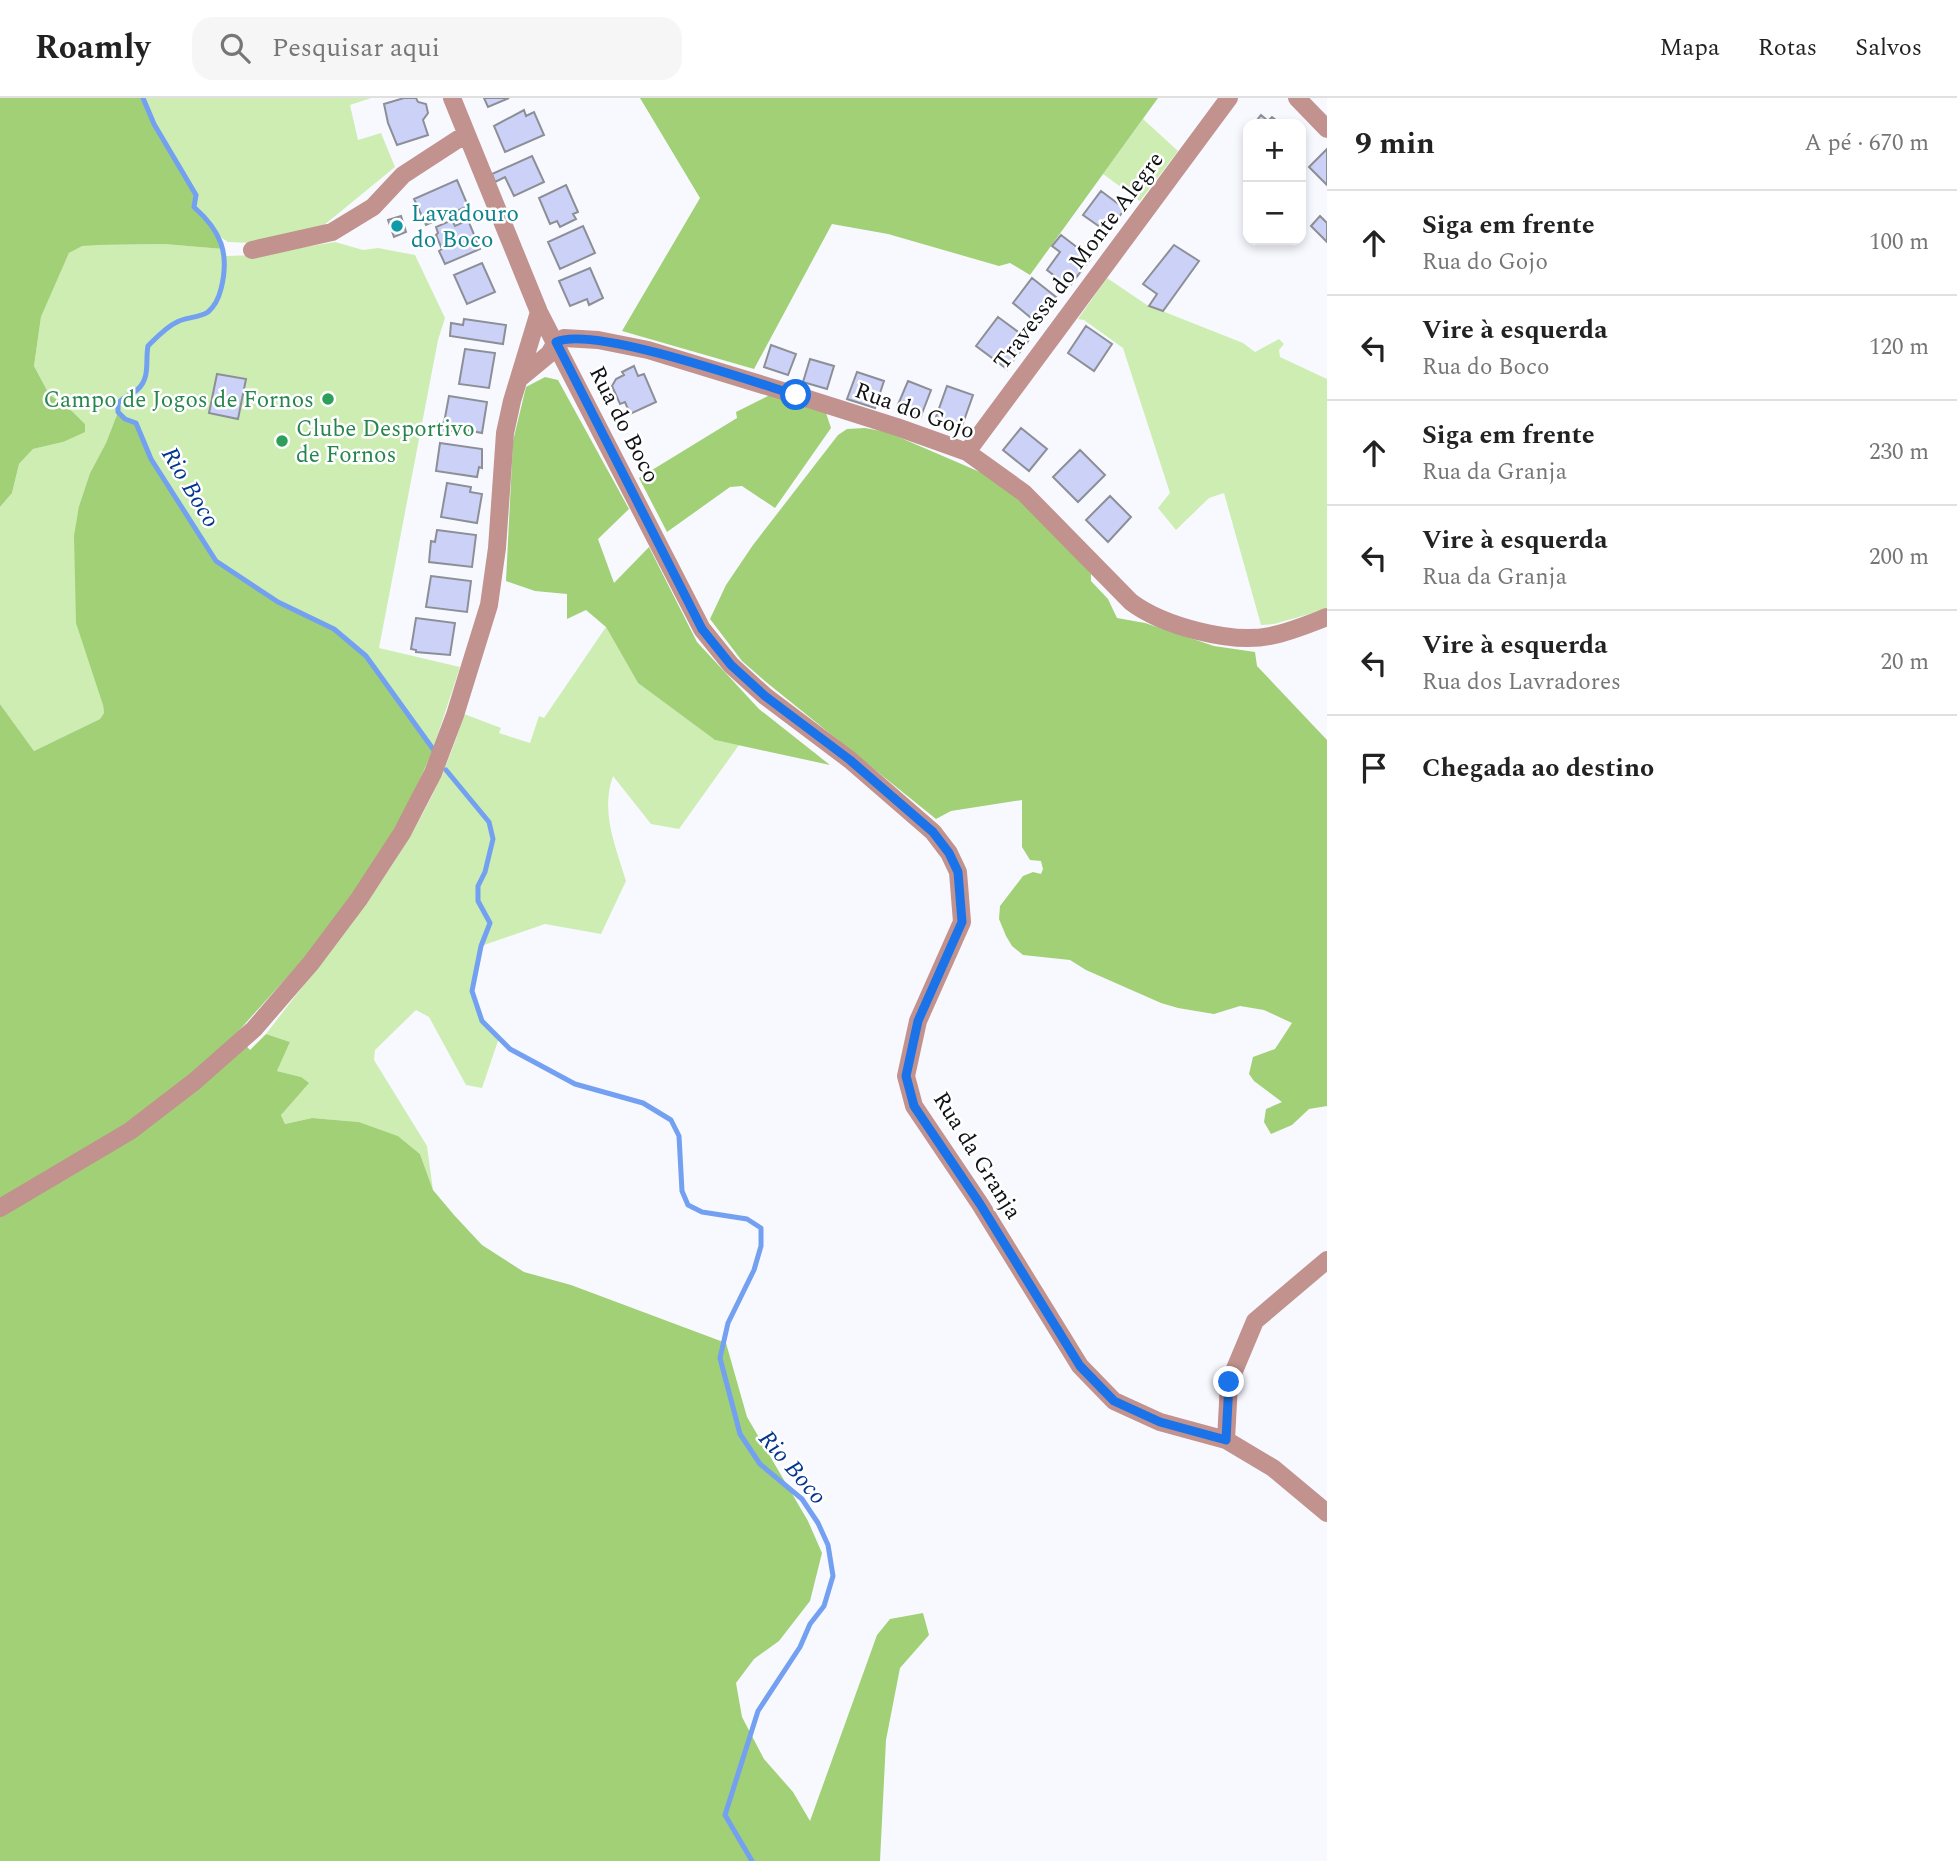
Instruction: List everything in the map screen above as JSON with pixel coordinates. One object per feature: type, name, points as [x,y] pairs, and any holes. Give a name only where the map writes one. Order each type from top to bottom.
[{"type":"street","name":"Rua do Boco","points":[[452,98],[539,313],[695,615]]},
{"type":"street","name":"Travessa do Monte Alegre","points":[[967,452],[1229,98]]},
{"type":"street","points":[[1297,98],[1327,129]]},
{"type":"street","points":[[252,250],[332,232],[373,207],[403,175],[466,134]]},
{"type":"street","points":[[0,1208],[130,1130],[195,1081],[254,1029],[311,963],[359,899],[402,833],[433,773],[460,702],[489,605],[497,548],[505,433],[539,313]]},
{"type":"street","name":"Rua do Gojo","points":[[556,342],[564,338],[582,338],[648,350],[897,427],[967,452],[1024,493],[1131,602],[1146,613],[1164,620],[1212,633],[1245,637],[1269,636],[1327,617]]},
{"type":"street","points":[[520,379],[549,354],[556,342]]},
{"type":"street","name":"Rua da Granja","points":[[695,615],[702,629],[731,665],[765,696],[850,760],[933,832],[949,853],[958,872],[962,922],[918,1021],[906,1076],[914,1106],[980,1204],[1080,1366],[1114,1401],[1160,1422],[1226,1440],[1273,1468],[1327,1513]]},
{"type":"street","points":[[1226,1440],[1229,1382],[1255,1321],[1327,1260]]},
{"type":"green space","points":[[0,98],[143,98],[154,124],[196,195],[195,207],[212,226],[223,249],[164,244],[97,245],[82,246],[69,253],[41,317],[34,366],[49,394],[85,424],[85,432],[63,442],[33,449],[19,464],[12,493],[0,507]]},
{"type":"green space","points":[[143,98],[371,98],[350,105],[358,140],[381,133],[395,167],[318,230],[253,243],[228,242],[219,236],[209,221],[194,207],[175,157],[154,124]]},
{"type":"green space","points":[[640,98],[1158,98],[1030,275],[1010,263],[999,266],[888,234],[832,224],[754,369],[622,331],[700,198]]},
{"type":"green space","points":[[1143,119],[1178,151],[1140,201],[1103,174]]},
{"type":"green space","name":"Clube Desportivo de Fornos","points":[[335,242],[363,250],[378,248],[415,255],[445,318],[438,340],[379,648],[460,667],[433,749],[366,656],[334,629],[278,602],[216,561],[151,459],[136,423],[125,419],[118,412],[90,473],[79,506],[104,713],[100,719],[34,751],[0,704],[0,507],[12,493],[19,464],[33,449],[63,442],[85,424],[49,394],[34,366],[41,317],[69,253],[82,245],[164,244],[223,249],[226,256],[256,255]]},
{"type":"green space","points":[[1107,278],[1147,305],[1243,343],[1255,352],[1279,339],[1284,344],[1279,350],[1280,357],[1327,379],[1327,609],[1261,625],[1224,493],[1209,498],[1176,530],[1158,508],[1170,493],[1123,348],[1084,320],[1078,319]]},
{"type":"green space","points":[[545,377],[558,380],[629,509],[598,539],[614,583],[649,547],[697,642],[759,709],[830,765],[715,740],[638,683],[606,627],[586,610],[567,619],[567,594],[535,591],[506,581],[513,441],[526,387]]},
{"type":"green space","points":[[770,395],[826,413],[831,428],[775,508],[742,486],[730,487],[667,532],[639,478],[737,418],[736,412]]},
{"type":"green space","points":[[118,412],[125,419],[136,423],[151,459],[216,561],[278,602],[334,629],[366,656],[433,749],[398,823],[354,894],[311,950],[236,1034],[250,1050],[266,1034],[290,1042],[277,1071],[301,1077],[309,1083],[281,1115],[285,1124],[312,1118],[359,1122],[398,1136],[420,1154],[433,1190],[454,1215],[482,1245],[524,1272],[571,1285],[726,1343],[747,1417],[808,1521],[822,1553],[810,1601],[779,1641],[754,1659],[736,1683],[742,1717],[764,1759],[793,1792],[810,1821],[877,1635],[890,1619],[923,1613],[929,1635],[900,1668],[886,1740],[880,1861],[0,1861],[0,704],[34,751],[100,719],[104,713],[76,623],[74,536],[79,506],[90,473]]},
{"type":"green space","points":[[865,428],[887,432],[980,472],[1006,488],[1056,534],[1091,574],[1091,581],[1108,599],[1117,618],[1145,623],[1214,646],[1255,652],[1257,666],[1327,740],[1327,1106],[1309,1109],[1292,1125],[1271,1134],[1264,1122],[1266,1109],[1282,1102],[1254,1081],[1249,1074],[1253,1057],[1275,1049],[1292,1023],[1264,1010],[1240,1006],[1214,1014],[1178,1008],[1086,970],[1070,960],[1023,955],[1012,946],[999,919],[1000,906],[1023,876],[1033,872],[1041,874],[1043,869],[1041,861],[1030,860],[1022,847],[1022,800],[951,811],[936,819],[742,661],[710,619],[726,585],[753,545],[838,435],[847,429]]},
{"type":"green space","points":[[606,627],[638,683],[715,740],[739,745],[679,829],[651,824],[613,776],[609,789],[609,816],[626,881],[601,934],[545,924],[481,946],[472,991],[482,1021],[499,1038],[482,1088],[466,1085],[429,1017],[416,1010],[375,1050],[374,1060],[427,1146],[433,1190],[420,1154],[398,1136],[359,1122],[312,1118],[285,1124],[281,1115],[301,1077],[277,1071],[290,1042],[266,1034],[353,921],[406,843],[429,802],[464,714],[501,728],[499,733],[530,743],[539,716],[544,718]]},
{"type":"building","points":[[404,98],[416,98],[418,102],[426,104],[428,113],[423,120],[428,135],[397,145],[384,104]]},
{"type":"building","points":[[484,98],[509,98],[488,107]]},
{"type":"building","points":[[524,110],[526,116],[534,112],[544,135],[505,152],[494,126]]},
{"type":"building","points":[[1327,149],[1327,185],[1309,167]]},
{"type":"building","points":[[532,156],[544,182],[514,196],[505,177],[495,182],[492,174]]},
{"type":"building","points":[[457,180],[468,206],[426,225],[414,199]]},
{"type":"building","points":[[566,185],[578,212],[573,214],[576,219],[560,227],[557,221],[550,224],[539,198]]},
{"type":"building","points":[[1101,191],[1125,209],[1107,232],[1083,215]]},
{"type":"building","name":"Lavadouro do Boco","points":[[401,216],[406,232],[394,237],[388,220]]},
{"type":"building","points":[[1320,216],[1327,223],[1327,242],[1311,226]]},
{"type":"building","points":[[452,220],[455,226],[468,220],[480,249],[445,264],[439,251],[442,249],[436,235],[436,227]]},
{"type":"building","points":[[583,226],[595,253],[560,269],[548,242]]},
{"type":"building","points":[[1061,235],[1091,258],[1069,287],[1047,270],[1060,252],[1052,246]]},
{"type":"building","points":[[1174,245],[1199,261],[1163,311],[1149,306],[1157,294],[1143,284]]},
{"type":"building","points":[[482,263],[495,292],[467,304],[454,275]]},
{"type":"building","points":[[590,268],[603,298],[589,305],[587,299],[570,306],[559,281]]},
{"type":"building","points":[[1032,278],[1056,297],[1036,322],[1013,303]]},
{"type":"building","points":[[998,317],[1029,340],[1007,369],[976,346]]},
{"type":"building","points":[[464,319],[506,325],[503,344],[450,336],[451,323],[463,325]]},
{"type":"building","points":[[1086,326],[1112,344],[1094,371],[1068,353]]},
{"type":"building","points":[[771,345],[796,354],[788,375],[764,367]]},
{"type":"building","points":[[465,349],[495,353],[489,388],[459,384]]},
{"type":"building","points":[[810,359],[834,366],[827,389],[803,382]]},
{"type":"building","points":[[634,366],[638,376],[644,374],[656,402],[630,414],[625,402],[620,404],[612,386],[616,379],[624,375],[622,372]]},
{"type":"building","points":[[857,372],[884,381],[875,408],[847,399]]},
{"type":"building","points":[[217,374],[246,379],[238,419],[209,413]]},
{"type":"building","points":[[908,381],[931,390],[921,416],[897,407]]},
{"type":"building","points":[[947,386],[973,395],[962,426],[936,417]]},
{"type":"building","points":[[449,396],[487,402],[482,433],[466,430],[465,433],[447,430],[446,434],[437,432],[438,422],[444,423]]},
{"type":"building","points":[[1021,428],[1047,449],[1029,471],[1003,450]]},
{"type":"building","points":[[440,443],[482,449],[482,468],[479,467],[477,477],[436,471]]},
{"type":"building","points":[[1080,450],[1105,475],[1078,502],[1053,477]]},
{"type":"building","points":[[447,483],[471,487],[470,492],[482,494],[477,523],[441,517]]},
{"type":"building","points":[[1110,496],[1131,517],[1108,542],[1086,520]]},
{"type":"building","points":[[437,530],[476,535],[472,567],[429,562],[431,541],[435,542]]},
{"type":"building","points":[[431,576],[471,581],[467,612],[426,607]]},
{"type":"building","points":[[416,618],[455,623],[450,655],[416,652],[411,649]]},
{"type":"waterway","name":"Rio Boco","points":[[143,98],[154,124],[196,195],[194,207],[217,234],[224,254],[224,276],[218,298],[208,312],[173,324],[148,346],[144,380],[137,390],[118,403],[118,412],[125,419],[136,423],[151,459],[216,561],[278,602],[334,629],[366,656],[433,749]]},
{"type":"waterway","name":"Rio Boco","points":[[446,770],[489,822],[493,839],[485,872],[478,886],[478,901],[490,923],[481,946],[472,991],[482,1021],[510,1049],[575,1084],[643,1103],[671,1120],[679,1136],[682,1191],[688,1205],[702,1212],[747,1219],[761,1228],[761,1246],[754,1270],[728,1323],[720,1358],[740,1434],[760,1464],[802,1499],[818,1523],[828,1545],[833,1576],[824,1606],[810,1624],[800,1647],[758,1711],[725,1815],[752,1861]]},
{"type":"place","name":"Lavadouro do Boco","points":[[397,226]]},
{"type":"place","name":"Campo de Jogos de Fornos","points":[[328,399]]},
{"type":"place","name":"Clube Desportivo de Fornos","points":[[282,441]]},
{"type":"route","points":[[796,395],[648,350],[582,338],[564,338],[556,342],[702,629],[731,665],[765,696],[850,760],[933,832],[949,853],[958,872],[962,922],[918,1021],[906,1076],[914,1106],[980,1204],[1080,1366],[1114,1401],[1160,1422],[1226,1440],[1229,1382]]}]
